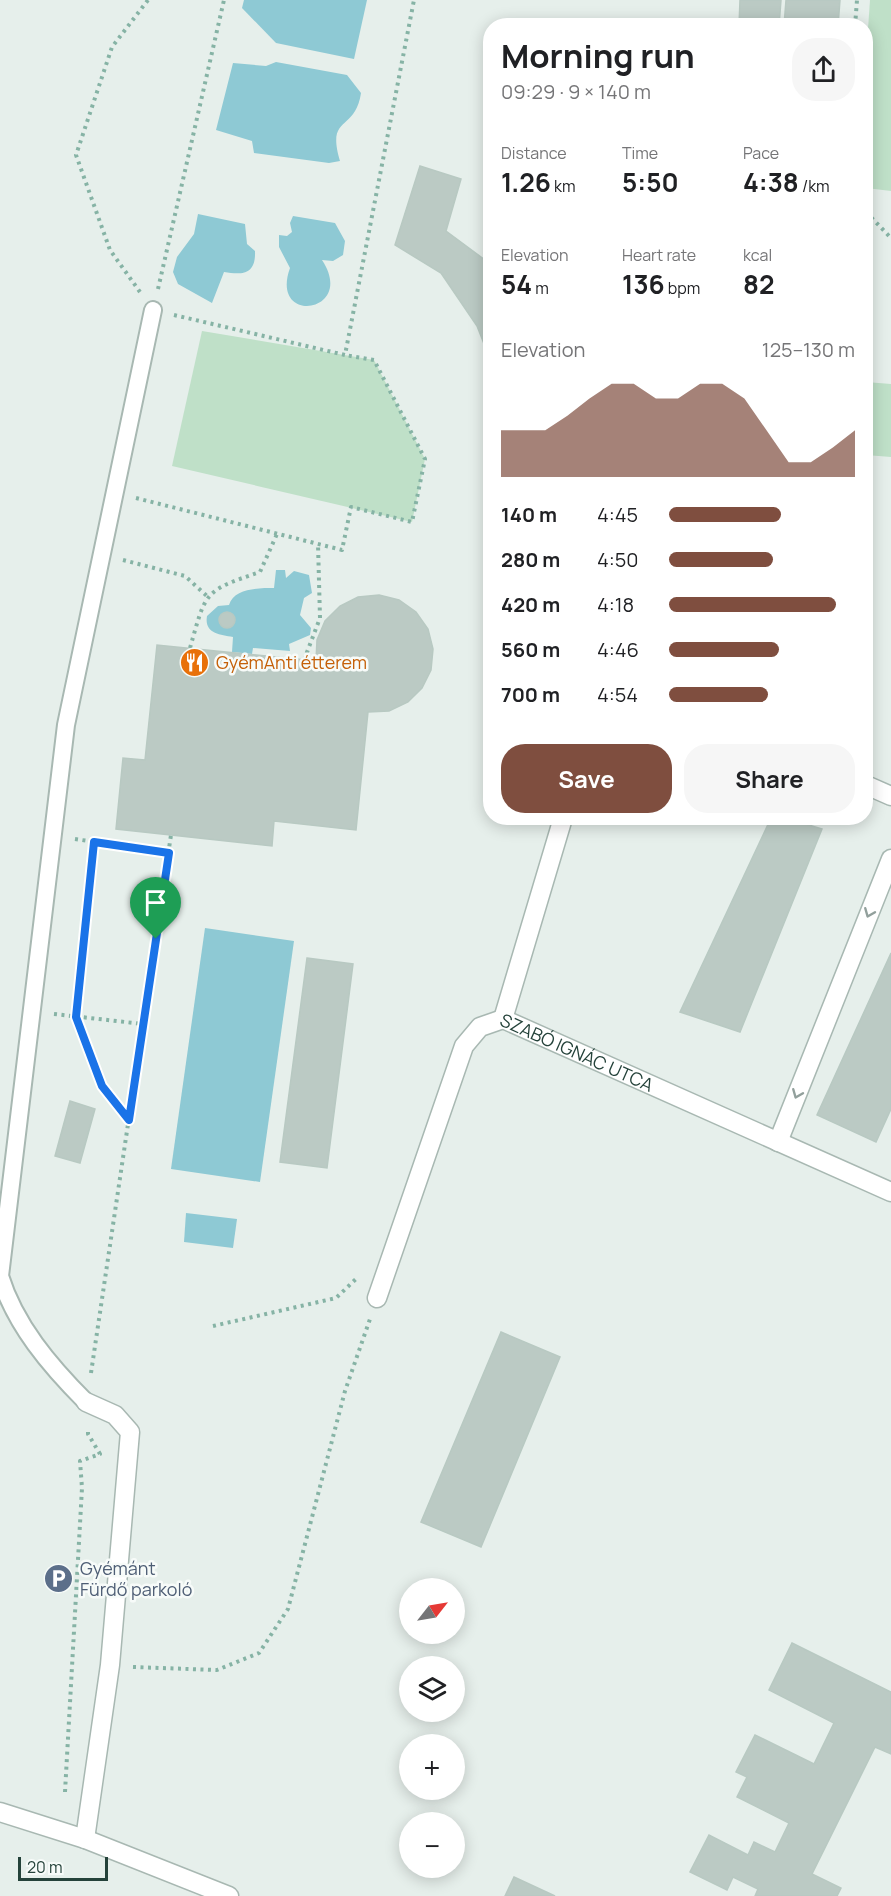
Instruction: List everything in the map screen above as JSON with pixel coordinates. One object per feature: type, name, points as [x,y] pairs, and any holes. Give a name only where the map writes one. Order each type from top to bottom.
[{"type":"street","points":[[873,788],[891,796]]},
{"type":"street","name":"SZABÓ IGNÁC UTCA","points":[[561,825],[503,1019],[891,1192]]},
{"type":"street","points":[[778,1142],[891,859]]},
{"type":"street","points":[[378,1298],[465,1046],[480,1026],[503,1019]]},
{"type":"street","points":[[85,1839],[110,1665],[130,1432],[115,1415],[86,1402]]},
{"type":"street","points":[[0,1812],[85,1839],[229,1896]]},
{"type":"lane","points":[[86,1402],[56,1372],[9,1304],[0,1276],[66,725],[153,310]]},
{"type":"path","points":[[115,492],[342,550],[351,507],[412,522],[425,459],[374,360],[153,310],[110,250],[75,155],[112,47],[148,0]]},
{"type":"path","points":[[153,310],[224,0]]},
{"type":"path","points":[[345,355],[414,0]]},
{"type":"path","points":[[856,18],[857,0]]},
{"type":"path","points":[[873,219],[891,238]]},
{"type":"path","points":[[190,648],[204,600],[223,585],[260,572],[278,534]]},
{"type":"path","points":[[304,660],[320,618],[318,544]]},
{"type":"path","points":[[102,555],[185,576],[208,597]]},
{"type":"path","points":[[53,835],[169,853]]},
{"type":"path","points":[[62,1832],[82,1488],[80,1461],[100,1454],[88,1434],[86,1402],[171,835]]},
{"type":"path","points":[[94,842],[76,1017],[102,1086],[129,1120]]},
{"type":"path","points":[[32,1011],[143,1024]]},
{"type":"path","points":[[213,1326],[336,1298],[359,1276]]},
{"type":"path","points":[[110,1665],[155,1669],[177,1666],[217,1670],[259,1653],[288,1609],[345,1391],[378,1298]]},
{"type":"green space","points":[[870,0],[891,0],[891,191],[873,189],[873,18],[869,18]]},
{"type":"green space","points":[[202,331],[374,360],[425,459],[412,522],[172,466]]},
{"type":"green space","points":[[873,383],[891,384],[891,457],[873,456]]},
{"type":"water","points":[[244,0],[367,0],[354,59],[276,43],[242,8]]},
{"type":"water","points":[[276,62],[347,75],[361,93],[353,114],[339,129],[337,146],[340,161],[329,163],[254,153],[252,141],[216,130],[233,63],[266,66]]},
{"type":"water","points":[[198,214],[245,224],[247,244],[255,251],[253,265],[247,272],[224,272],[212,303],[178,284],[173,272],[177,257],[194,234]]},
{"type":"water","points":[[293,216],[335,223],[345,241],[343,255],[333,261],[322,260],[330,278],[329,292],[322,301],[311,306],[300,305],[291,299],[287,286],[290,268],[279,247],[279,235],[287,236],[292,232],[290,223]]},
{"type":"water","points":[[276,570],[285,570],[286,578],[294,571],[309,575],[312,593],[304,598],[300,615],[311,628],[310,635],[289,644],[290,651],[253,648],[252,654],[232,652],[233,637],[210,630],[207,616],[218,606],[229,605],[232,599],[241,592],[274,588]]},
{"type":"water","points":[[205,928],[294,941],[260,1182],[171,1169]]},
{"type":"water","points":[[186,1213],[237,1219],[233,1248],[184,1242]]},
{"type":"building","points":[[740,0],[781,0],[780,18],[739,18]]},
{"type":"building","points":[[786,0],[840,0],[839,18],[785,18]]},
{"type":"building","points":[[420,166],[461,179],[446,231],[483,259],[483,341],[477,326],[441,273],[395,245]]},
{"type":"building","points":[[379,595],[399,600],[416,612],[428,629],[433,649],[431,670],[422,688],[408,702],[389,711],[368,712],[356,830],[274,821],[272,846],[116,829],[123,758],[145,760],[157,645],[316,661],[317,640],[325,621],[340,606],[358,597]]},
{"type":"building","points":[[227,612],[233,614],[235,620],[233,626],[227,628],[221,626],[219,620],[221,614]]},
{"type":"building","points":[[768,825],[809,825],[822,829],[740,1032],[680,1012]]},
{"type":"building","points":[[891,953],[891,1109],[876,1142],[817,1115]]},
{"type":"building","points":[[307,958],[353,964],[327,1168],[280,1162]]},
{"type":"building","points":[[70,1101],[95,1109],[80,1163],[55,1156]]},
{"type":"building","points":[[501,1332],[560,1357],[481,1547],[421,1522]]},
{"type":"building","points":[[792,1643],[891,1692],[891,1754],[875,1747],[812,1874],[841,1888],[837,1896],[755,1896],[758,1889],[733,1877],[727,1890],[690,1872],[709,1835],[748,1855],[754,1842],[775,1852],[789,1823],[737,1797],[747,1777],[736,1772],[755,1735],[814,1764],[834,1723],[769,1690]]},
{"type":"building","points":[[514,1877],[555,1896],[505,1896]]},
{"type":"place","name":"GyémAnti étterem","points":[[195,662]]},
{"type":"place","name":"Gyémánt Fürdő parkoló","points":[[59,1578]]},
{"type":"route","points":[[94,842],[169,853],[156,939],[143,1024],[129,1120],[102,1086],[76,1017],[94,842]]}]
